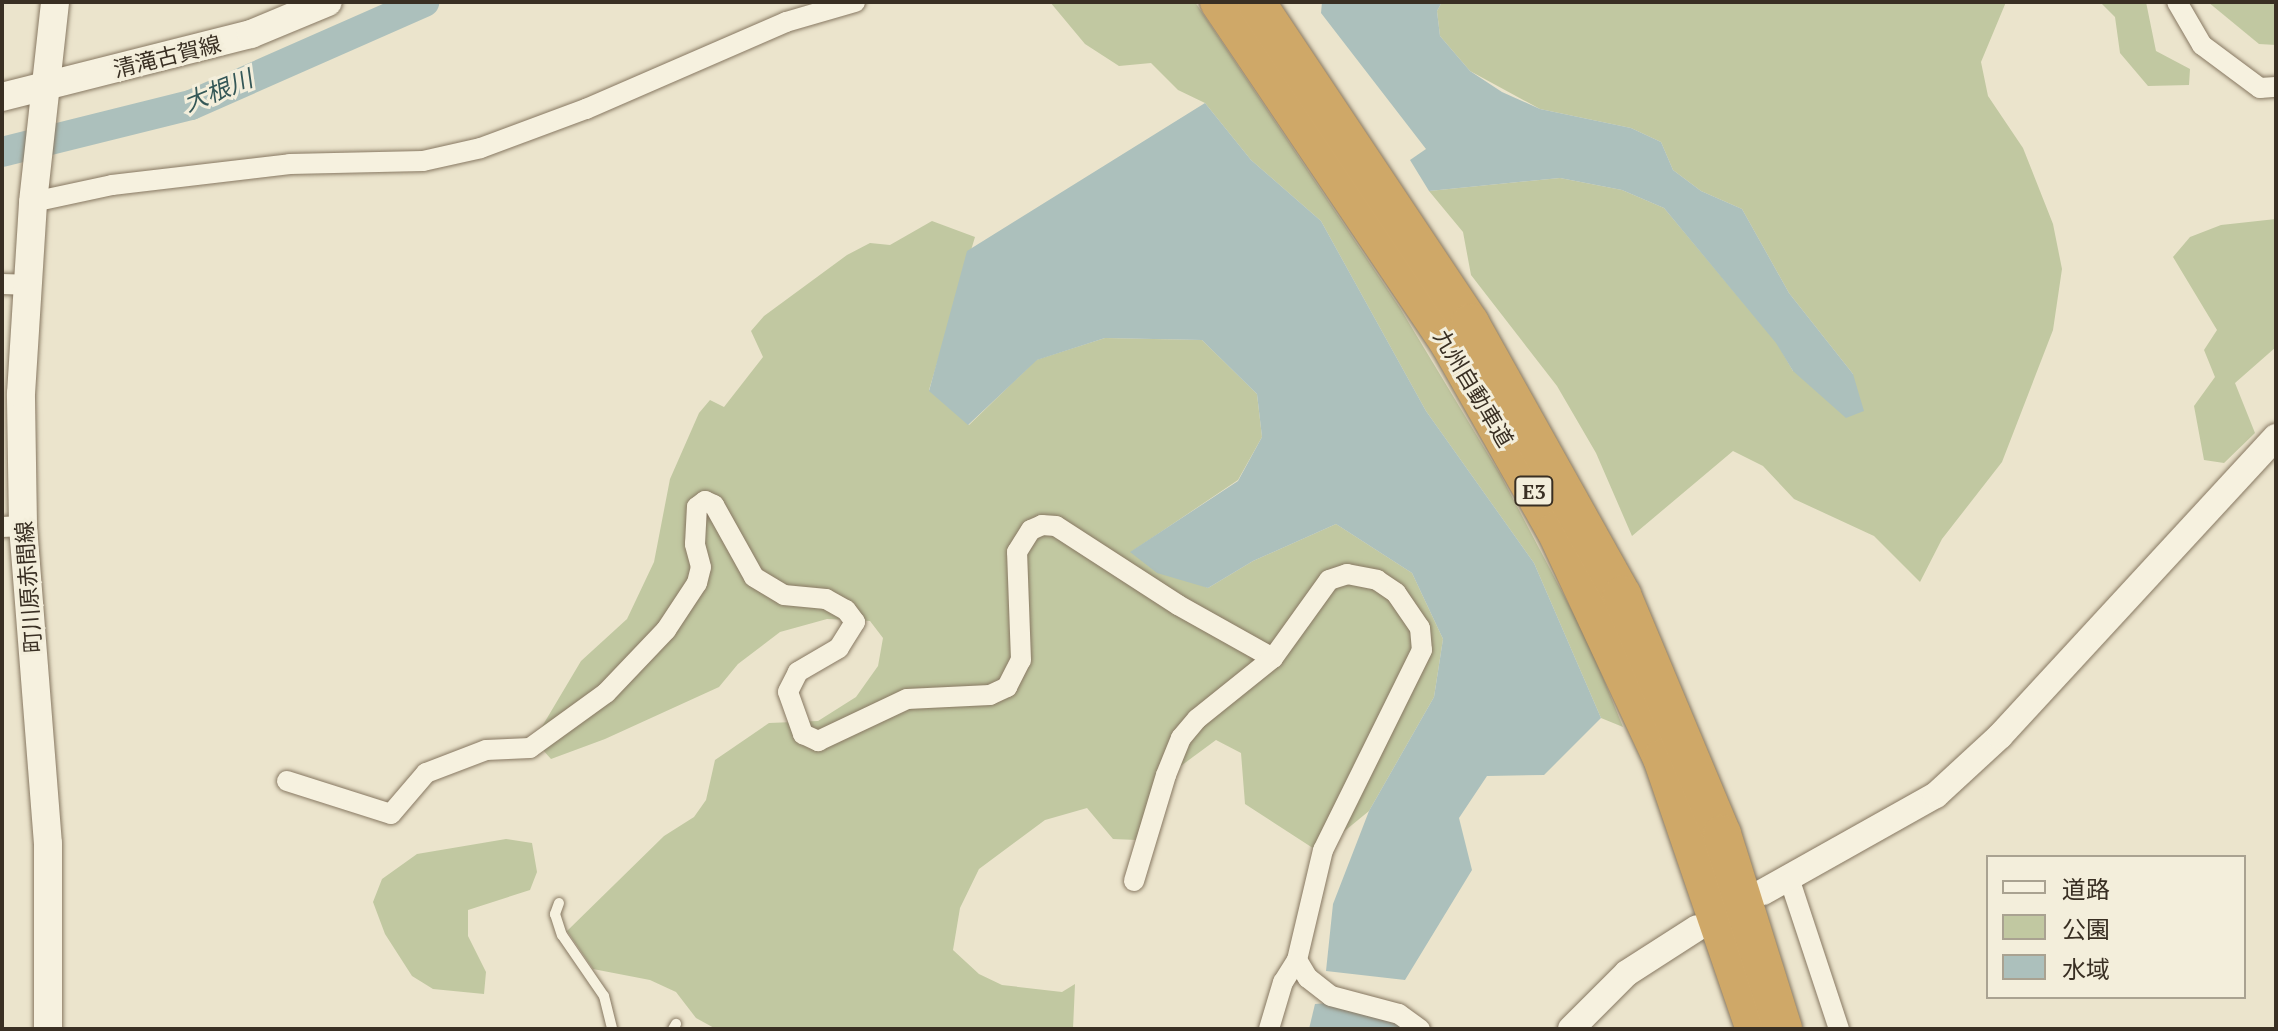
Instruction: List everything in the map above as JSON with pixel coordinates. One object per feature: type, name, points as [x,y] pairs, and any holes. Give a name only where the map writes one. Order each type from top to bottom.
[{"type":"highway","name":"九州自動車道","points":[[1219,2],[1449,343],[1556,531],[1662,758],[1755,1029]]},
{"type":"highway","name":"九州自動車道","points":[[1256,2],[1470,323],[1622,595],[1722,834],[1783,1029]]},
{"type":"main road","name":"町川原赤間線","points":[[48,1029],[48,844],[12,527],[14,285],[34,198],[55,2]]},
{"type":"main road","name":"清滝古賀線","points":[[2,97],[45,96],[251,34],[328,2]]},
{"type":"street","points":[[34,198],[112,185],[290,164],[423,161],[481,148],[586,109],[786,22],[855,2]]},
{"type":"street","points":[[2177,2],[2202,45],[2260,88],[2276,87]]},
{"type":"street","points":[[1763,892],[1936,795],[1971,763],[2276,437]]},
{"type":"street","points":[[287,781],[391,814],[426,773],[486,750],[530,748],[606,693],[666,630],[697,583],[701,567],[695,544],[697,507],[705,501],[714,505],[754,577],[784,595],[826,599],[846,610],[855,622],[839,648],[798,672],[788,692],[803,734],[818,741],[907,699],[990,695],[1007,687],[1021,660],[1017,552],[1031,530],[1042,525],[1056,526],[1178,605],[1273,658]]},
{"type":"street","points":[[1134,881],[1181,738],[1197,719],[1273,658],[1329,580],[1347,574],[1377,580],[1396,593],[1420,628],[1422,650],[1411,682],[1323,850],[1297,960],[1283,982],[1269,1029]]},
{"type":"street","points":[[1789,878],[1839,1029]]},
{"type":"street","points":[[1571,1029],[1627,973],[1697,928]]},
{"type":"street","points":[[1297,960],[1308,978],[1331,996],[1399,1014],[1420,1029]]},
{"type":"lane","points":[[559,903],[555,914],[562,935],[604,996],[612,1029]]},
{"type":"green space","points":[[1050,2],[1195,2],[1400,308],[1500,474],[1589,643],[1623,727],[1601,718],[1534,563],[1426,411],[1321,221],[1251,160],[1205,103],[1178,90],[1151,63],[1119,66],[1085,44]]},
{"type":"green space","points":[[1442,2],[2006,2],[1981,62],[1988,96],[2023,148],[2053,224],[2062,269],[2053,330],[2002,462],[1942,539],[1920,582],[1874,536],[1794,499],[1763,466],[1733,451],[1632,536],[1596,453],[1557,386],[1471,275],[1463,232],[1429,191],[1560,178],[1622,190],[1664,208],[1777,343],[1793,371],[1853,374],[1789,293],[1742,209],[1701,191],[1673,170],[1661,142],[1631,128],[1540,109],[1470,71],[1440,36],[1437,11]]},
{"type":"green space","points":[[2100,2],[2146,2],[2156,51],[2190,69],[2189,85],[2148,86],[2120,53],[2115,17]]},
{"type":"green space","points":[[2208,2],[2276,2],[2276,45],[2259,44]]},
{"type":"green space","points":[[2276,219],[2276,347],[2235,383],[2255,433],[2224,463],[2204,460],[2194,406],[2215,377],[2204,350],[2217,330],[2173,257],[2190,237],[2221,225]]},
{"type":"green space","points":[[932,221],[975,237],[929,390],[969,425],[1036,360],[1105,338],[1202,340],[1257,394],[1262,437],[1238,480],[1131,552],[1208,588],[1253,561],[1336,524],[1412,573],[1443,639],[1434,697],[1369,811],[1319,852],[1245,804],[1241,753],[1216,740],[1178,768],[1137,840],[1113,839],[1087,808],[1045,820],[979,869],[960,908],[953,950],[979,974],[1002,985],[1062,992],[1075,984],[1073,1029],[716,1029],[696,1018],[676,992],[650,980],[593,969],[567,931],[664,836],[694,817],[706,800],[715,760],[769,723],[818,721],[856,697],[878,666],[883,638],[870,621],[827,619],[780,632],[738,664],[719,687],[605,739],[551,759],[534,740],[581,661],[627,619],[654,562],[670,479],[699,413],[710,400],[724,407],[763,357],[751,331],[764,316],[847,255],[870,243],[890,245]]},
{"type":"green space","points":[[506,839],[532,843],[537,872],[530,890],[468,910],[468,936],[486,972],[484,994],[433,989],[412,976],[385,934],[373,902],[382,879],[417,854]]},
{"type":"water","points":[[1322,2],[1442,2],[1437,11],[1440,36],[1470,71],[1502,92],[1540,109],[1631,128],[1661,142],[1673,170],[1701,191],[1742,209],[1789,293],[1853,374],[1864,411],[1846,418],[1793,371],[1776,343],[1664,208],[1622,190],[1560,178],[1429,191],[1410,160],[1426,149],[1321,13]]},
{"type":"water","points":[[1205,103],[1251,160],[1321,221],[1426,411],[1534,563],[1601,718],[1544,775],[1487,776],[1459,818],[1472,870],[1405,980],[1326,971],[1333,904],[1369,811],[1434,697],[1443,639],[1412,573],[1336,524],[1253,561],[1208,588],[1157,573],[1130,552],[1238,481],[1262,437],[1257,394],[1202,340],[1105,338],[1037,360],[968,425],[929,391],[967,251]]},
{"type":"water","points":[[1327,1003],[1397,1022],[1407,1029],[1309,1029],[1315,1004]]},
{"type":"waterway","name":"大根川","points":[[2,152],[191,105],[424,2]]}]
